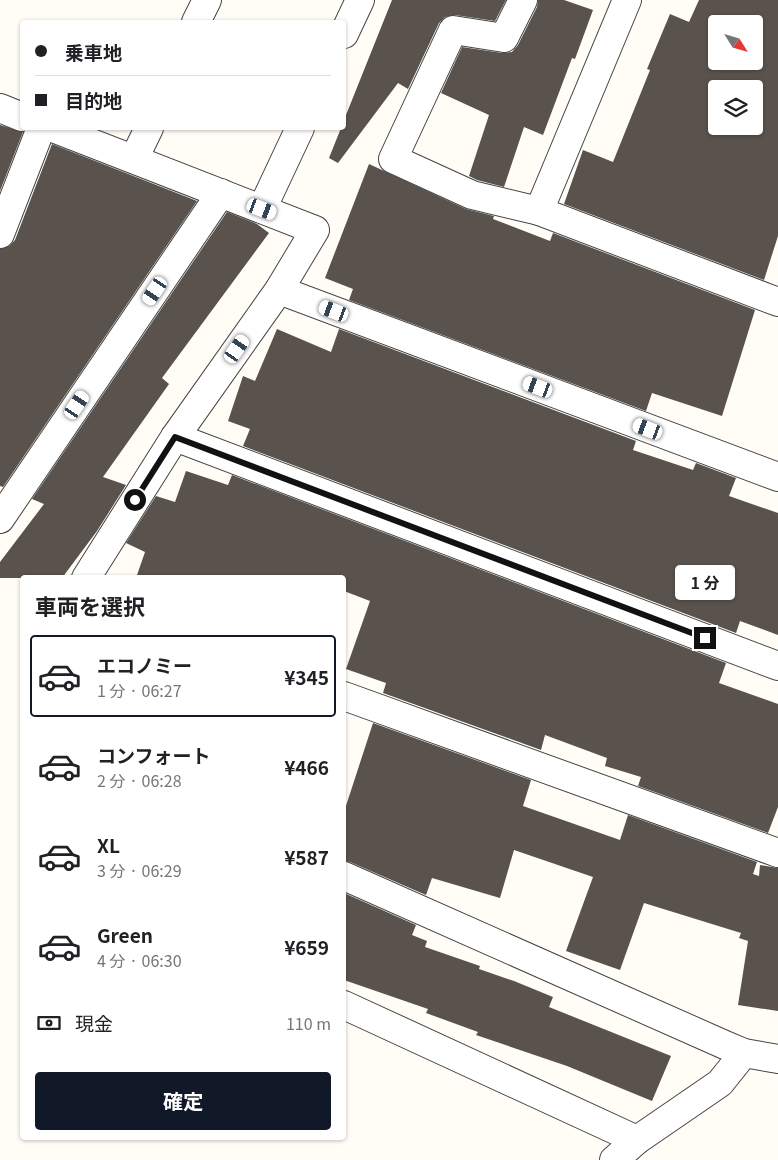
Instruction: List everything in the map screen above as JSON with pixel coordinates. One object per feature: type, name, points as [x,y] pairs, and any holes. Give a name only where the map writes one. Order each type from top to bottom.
[{"type":"street","points":[[197,20],[207,0]]},
{"type":"street","points":[[346,30],[360,0]]},
{"type":"street","points":[[523,0],[504,38],[453,30],[393,159],[472,195],[538,211],[778,302]]},
{"type":"street","points":[[538,211],[627,0]]},
{"type":"street","points":[[0,108],[20,116]]},
{"type":"street","points":[[0,234],[40,130]]},
{"type":"street","points":[[58,130],[315,230],[279,290],[175,437],[88,575]]},
{"type":"street","points":[[134,159],[148,130]]},
{"type":"street","points":[[262,209],[299,130]]},
{"type":"street","points":[[0,519],[221,193]]},
{"type":"street","points":[[279,290],[778,478]]},
{"type":"street","points":[[175,437],[778,666]]},
{"type":"street","points":[[346,697],[778,853]]},
{"type":"street","points":[[346,877],[744,1053],[778,1058]]},
{"type":"street","points":[[346,1006],[637,1140]]},
{"type":"street","points":[[614,1160],[637,1140],[720,1083],[744,1053]]},
{"type":"building","points":[[392,0],[506,0],[495,21],[455,15],[445,17],[439,23],[408,89],[398,83],[338,163],[329,158],[340,130],[346,130],[346,115]]},
{"type":"building","points":[[538,0],[564,0],[593,10],[575,59],[572,58],[543,135],[524,127],[504,187],[469,176],[489,115],[441,93],[462,47],[502,53],[512,52],[518,45],[537,7]]},
{"type":"building","points":[[699,0],[778,0],[778,236],[764,280],[564,204],[583,150],[613,162],[650,70],[647,69],[670,14],[689,22]]},
{"type":"building","points":[[0,125],[23,132],[0,191]]},
{"type":"building","points":[[52,144],[197,201],[3,487],[0,486],[0,249],[9,246],[15,240]]},
{"type":"building","points":[[369,164],[466,209],[494,216],[493,219],[550,241],[553,233],[755,310],[722,416],[652,393],[646,411],[349,300],[353,289],[325,278]]},
{"type":"building","points":[[227,212],[257,224],[269,233],[162,378],[169,384],[103,477],[126,485],[97,531],[64,575],[20,575],[20,578],[0,578],[0,562],[44,504],[32,499]]},
{"type":"building","points":[[277,329],[331,352],[339,329],[636,441],[633,450],[693,470],[696,463],[736,478],[729,496],[778,513],[778,635],[740,621],[736,633],[243,446],[250,429],[228,421],[243,376],[255,381]]},
{"type":"building","points":[[186,471],[228,485],[232,475],[726,663],[719,683],[778,704],[778,807],[768,833],[638,786],[641,777],[605,766],[607,758],[545,735],[541,750],[383,693],[386,683],[346,669],[370,601],[346,592],[346,575],[137,575],[145,552],[126,543],[156,496],[175,502]]},
{"type":"building","points":[[373,723],[531,780],[523,806],[620,840],[628,815],[757,862],[753,874],[759,876],[760,865],[778,868],[778,1011],[738,1005],[748,941],[739,938],[741,933],[644,903],[620,970],[566,951],[593,877],[514,850],[500,898],[432,878],[426,895],[346,861],[346,806]]},
{"type":"building","points":[[346,894],[416,925],[412,935],[427,941],[425,947],[480,966],[479,969],[553,997],[549,1007],[671,1056],[652,1101],[567,1066],[476,1035],[478,1032],[426,1013],[428,1009],[346,981]]},
{"type":"route","points":[[135,500],[175,437],[705,638]]}]
